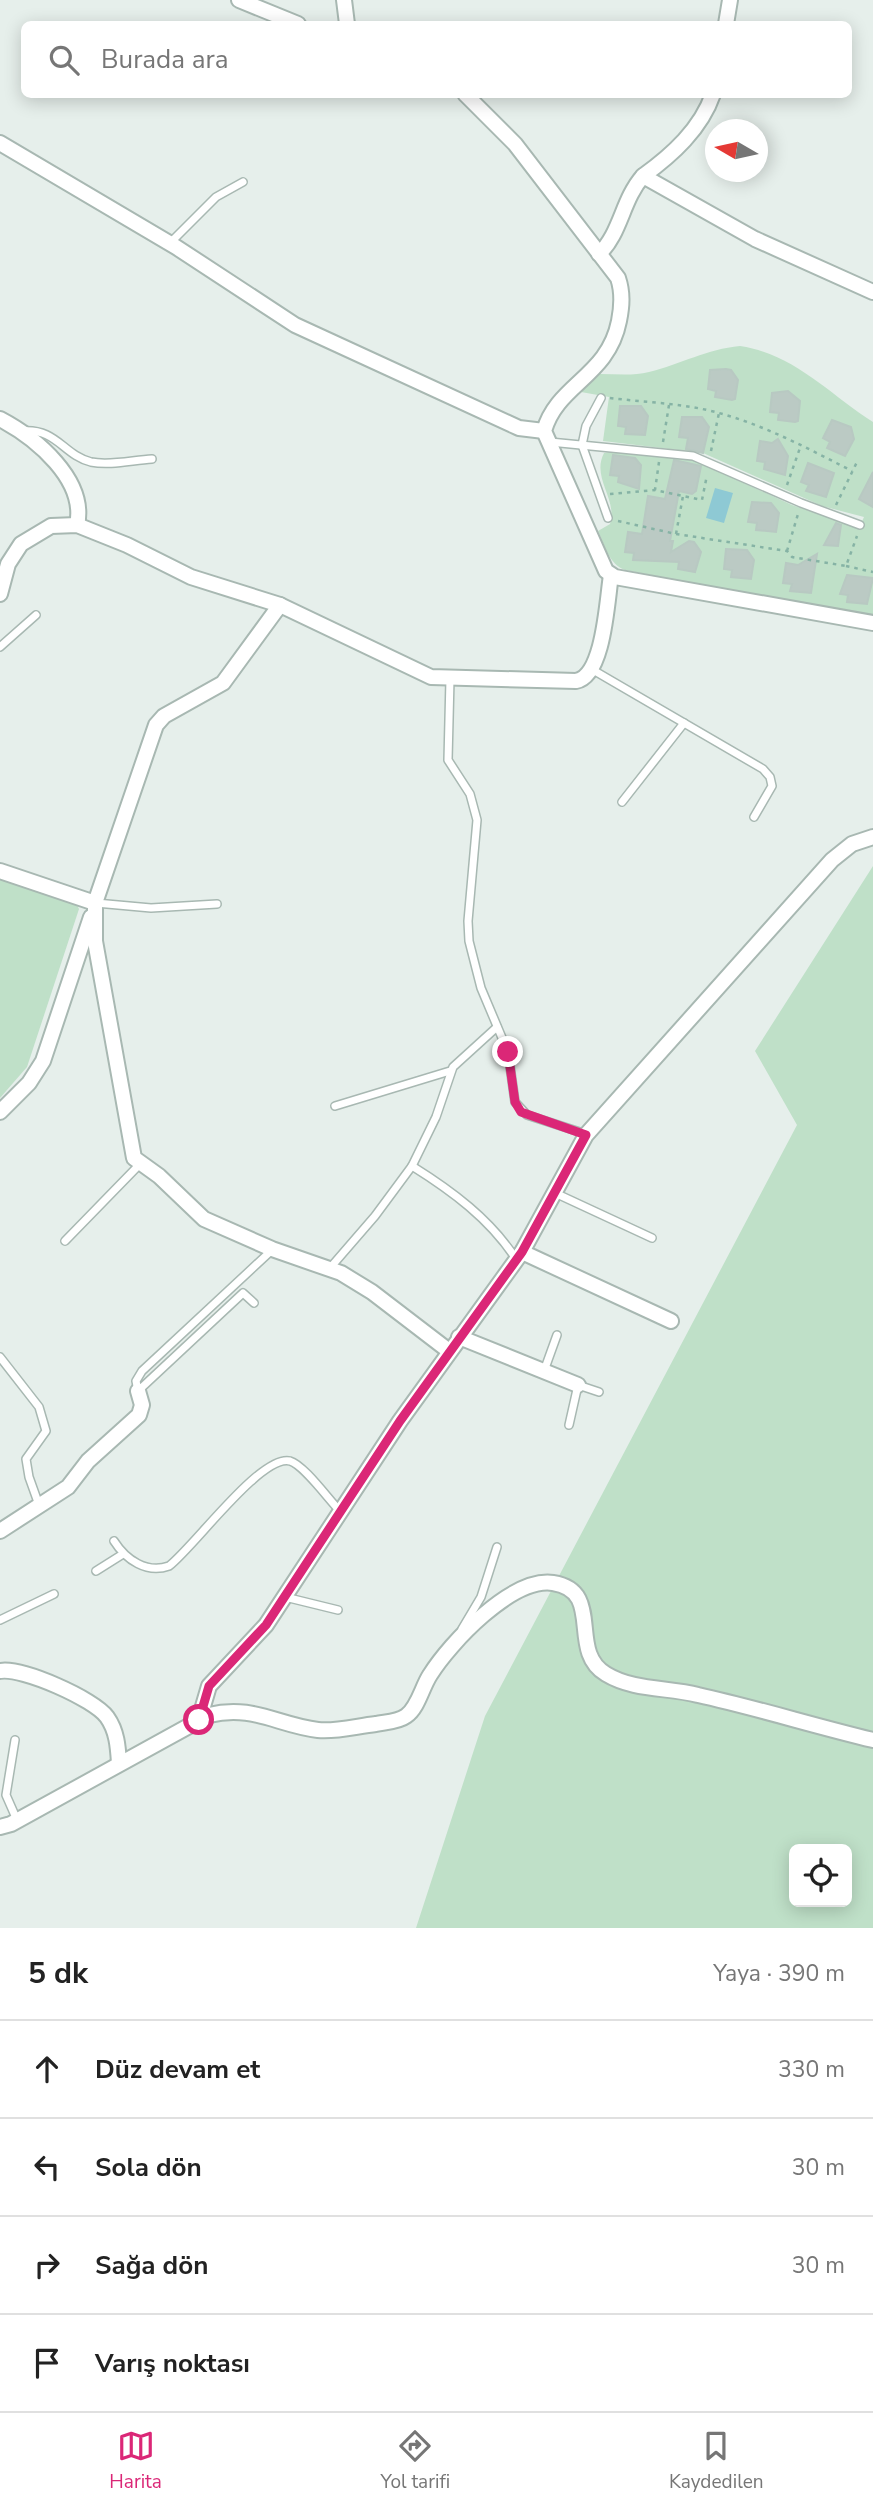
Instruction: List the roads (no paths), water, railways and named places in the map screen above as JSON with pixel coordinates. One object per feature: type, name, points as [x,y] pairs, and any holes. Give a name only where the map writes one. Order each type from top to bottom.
[{"type":"street","points":[[239,0],[291,21]]},
{"type":"street","points":[[344,0],[346,21]]},
{"type":"street","points":[[726,21],[730,0]]},
{"type":"street","points":[[0,594],[9,565],[21,544],[51,526],[77,525],[116,540],[191,577],[280,605],[425,674],[450,679],[506,677],[576,681],[586,678],[593,670],[611,575],[600,558],[545,436],[558,403],[605,358],[616,334],[621,288],[618,278],[515,144],[469,98]]},
{"type":"street","points":[[598,254],[607,246],[625,202],[643,176],[683,142],[701,120],[711,98]]},
{"type":"street","points":[[0,143],[170,244],[295,325],[519,428],[545,436]]},
{"type":"street","points":[[643,176],[754,239],[873,292]]},
{"type":"street","points":[[0,419],[36,445],[70,481],[79,503],[77,525]]},
{"type":"street","points":[[611,575],[873,623]]},
{"type":"street","points":[[0,1112],[29,1083],[43,1061],[156,725],[164,716],[223,682],[280,605]]},
{"type":"street","points":[[199,1720],[209,1686],[266,1625],[449,1351],[519,1256],[586,1135],[832,860],[852,844],[873,837]]},
{"type":"street","points":[[0,870],[95,903]]},
{"type":"street","points":[[95,903],[95,941],[131,1149],[140,1164],[159,1176],[204,1219],[272,1249],[330,1268],[372,1292],[449,1351]]},
{"type":"street","points":[[519,1256],[671,1321]]},
{"type":"street","points":[[459,1337],[578,1385]]},
{"type":"street","points":[[0,1531],[68,1486],[88,1461],[139,1415],[142,1405],[138,1391]]},
{"type":"street","points":[[0,1827],[18,1821],[199,1720],[239,1710],[319,1730],[400,1719],[411,1711],[432,1671],[457,1642],[510,1596],[543,1583],[557,1584],[573,1590],[582,1601],[587,1653],[601,1671],[613,1678],[647,1688],[694,1693],[873,1740]]},
{"type":"street","points":[[0,1671],[23,1673],[98,1708],[114,1732],[119,1763]]},
{"type":"lane","points":[[170,244],[216,197],[243,182]]},
{"type":"lane","points":[[601,397],[586,426],[582,444],[608,518]]},
{"type":"lane","points":[[18,431],[33,430],[53,436],[71,452],[93,462],[152,458]]},
{"type":"lane","points":[[545,436],[582,444],[694,456],[801,503],[860,524]]},
{"type":"lane","points":[[0,647],[36,615]]},
{"type":"lane","points":[[593,670],[763,769],[770,777],[772,786],[754,817]]},
{"type":"lane","points":[[450,679],[448,760],[470,794],[477,820],[468,931],[481,988],[508,1052],[517,1108],[533,1118],[586,1135]]},
{"type":"lane","points":[[622,802],[684,723]]},
{"type":"lane","points":[[95,903],[150,908],[218,904]]},
{"type":"lane","points":[[335,1106],[450,1071],[497,1027]]},
{"type":"lane","points":[[330,1268],[375,1216],[412,1166],[436,1117],[450,1071]]},
{"type":"lane","points":[[65,1241],[140,1164]]},
{"type":"lane","points":[[412,1166],[460,1199],[519,1256]]},
{"type":"lane","points":[[555,1193],[652,1238]]},
{"type":"lane","points":[[138,1391],[137,1377],[151,1360],[175,1343],[272,1249]]},
{"type":"lane","points":[[138,1391],[243,1293],[254,1303]]},
{"type":"lane","points":[[543,1372],[557,1335]]},
{"type":"lane","points":[[0,1357],[44,1416],[46,1431],[28,1452],[26,1465],[40,1505]]},
{"type":"lane","points":[[569,1424],[578,1385],[599,1392]]},
{"type":"lane","points":[[114,1541],[123,1554],[152,1569],[169,1566],[260,1473],[282,1461],[289,1461],[300,1467],[340,1511]]},
{"type":"lane","points":[[457,1642],[481,1597],[497,1546]]},
{"type":"lane","points":[[96,1571],[123,1554]]},
{"type":"lane","points":[[0,1620],[54,1594]]},
{"type":"lane","points":[[285,1597],[338,1610]]},
{"type":"lane","points":[[15,1740],[6,1795],[18,1821]]},
{"type":"water","points":[[715,488],[733,493],[724,523],[706,518]]}]
